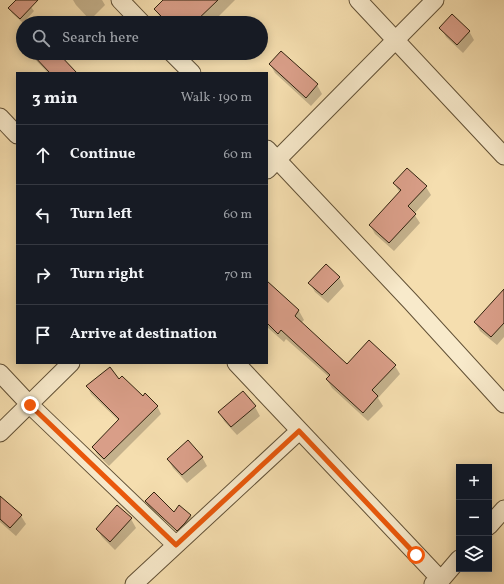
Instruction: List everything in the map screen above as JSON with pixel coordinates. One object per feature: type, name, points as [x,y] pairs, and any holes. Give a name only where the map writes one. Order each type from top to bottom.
[{"type":"street","points":[[120,0],[135,16]]},
{"type":"street","points":[[358,0],[504,156]]},
{"type":"street","points":[[436,0],[271,159],[504,404]]},
{"type":"street","points":[[179,60],[191,72]]},
{"type":"street","points":[[0,117],[16,134]]},
{"type":"street","points":[[0,433],[71,364]]},
{"type":"street","points":[[237,364],[437,582],[456,562]]},
{"type":"street","points":[[0,373],[30,405],[176,545]]},
{"type":"street","points":[[134,584],[299,431]]},
{"type":"street","points":[[492,523],[504,509]]},
{"type":"building","points":[[16,0],[38,0],[23,16],[17,16],[8,8]]},
{"type":"building","points":[[163,0],[218,0],[201,16],[161,16],[154,9]]},
{"type":"building","points":[[452,14],[470,31],[457,45],[439,28]]},
{"type":"building","points":[[281,51],[318,84],[306,98],[269,64]]},
{"type":"building","points":[[38,60],[65,60],[76,72],[49,72]]},
{"type":"building","points":[[407,168],[427,186],[408,206],[416,214],[389,243],[369,225],[401,190],[393,183]]},
{"type":"building","points":[[326,264],[340,277],[322,295],[308,283]]},
{"type":"building","points":[[268,282],[299,310],[295,316],[347,364],[369,340],[396,365],[372,390],[378,396],[363,413],[326,379],[330,375],[281,330],[278,334],[268,324]]},
{"type":"building","points":[[504,289],[504,323],[491,337],[474,322]]},
{"type":"building","points":[[110,367],[119,379],[122,376],[143,396],[145,393],[158,406],[104,459],[92,447],[119,419],[86,386]]},
{"type":"building","points":[[243,391],[256,406],[231,427],[218,412]]},
{"type":"building","points":[[188,440],[203,457],[182,475],[167,459]]},
{"type":"building","points":[[154,492],[174,512],[179,505],[191,515],[177,531],[145,501]]},
{"type":"building","points":[[0,496],[22,515],[10,528],[0,519]]},
{"type":"building","points":[[117,505],[132,518],[110,542],[96,529]]},
{"type":"route","points":[[30,405],[176,545],[299,431],[416,555]]}]
